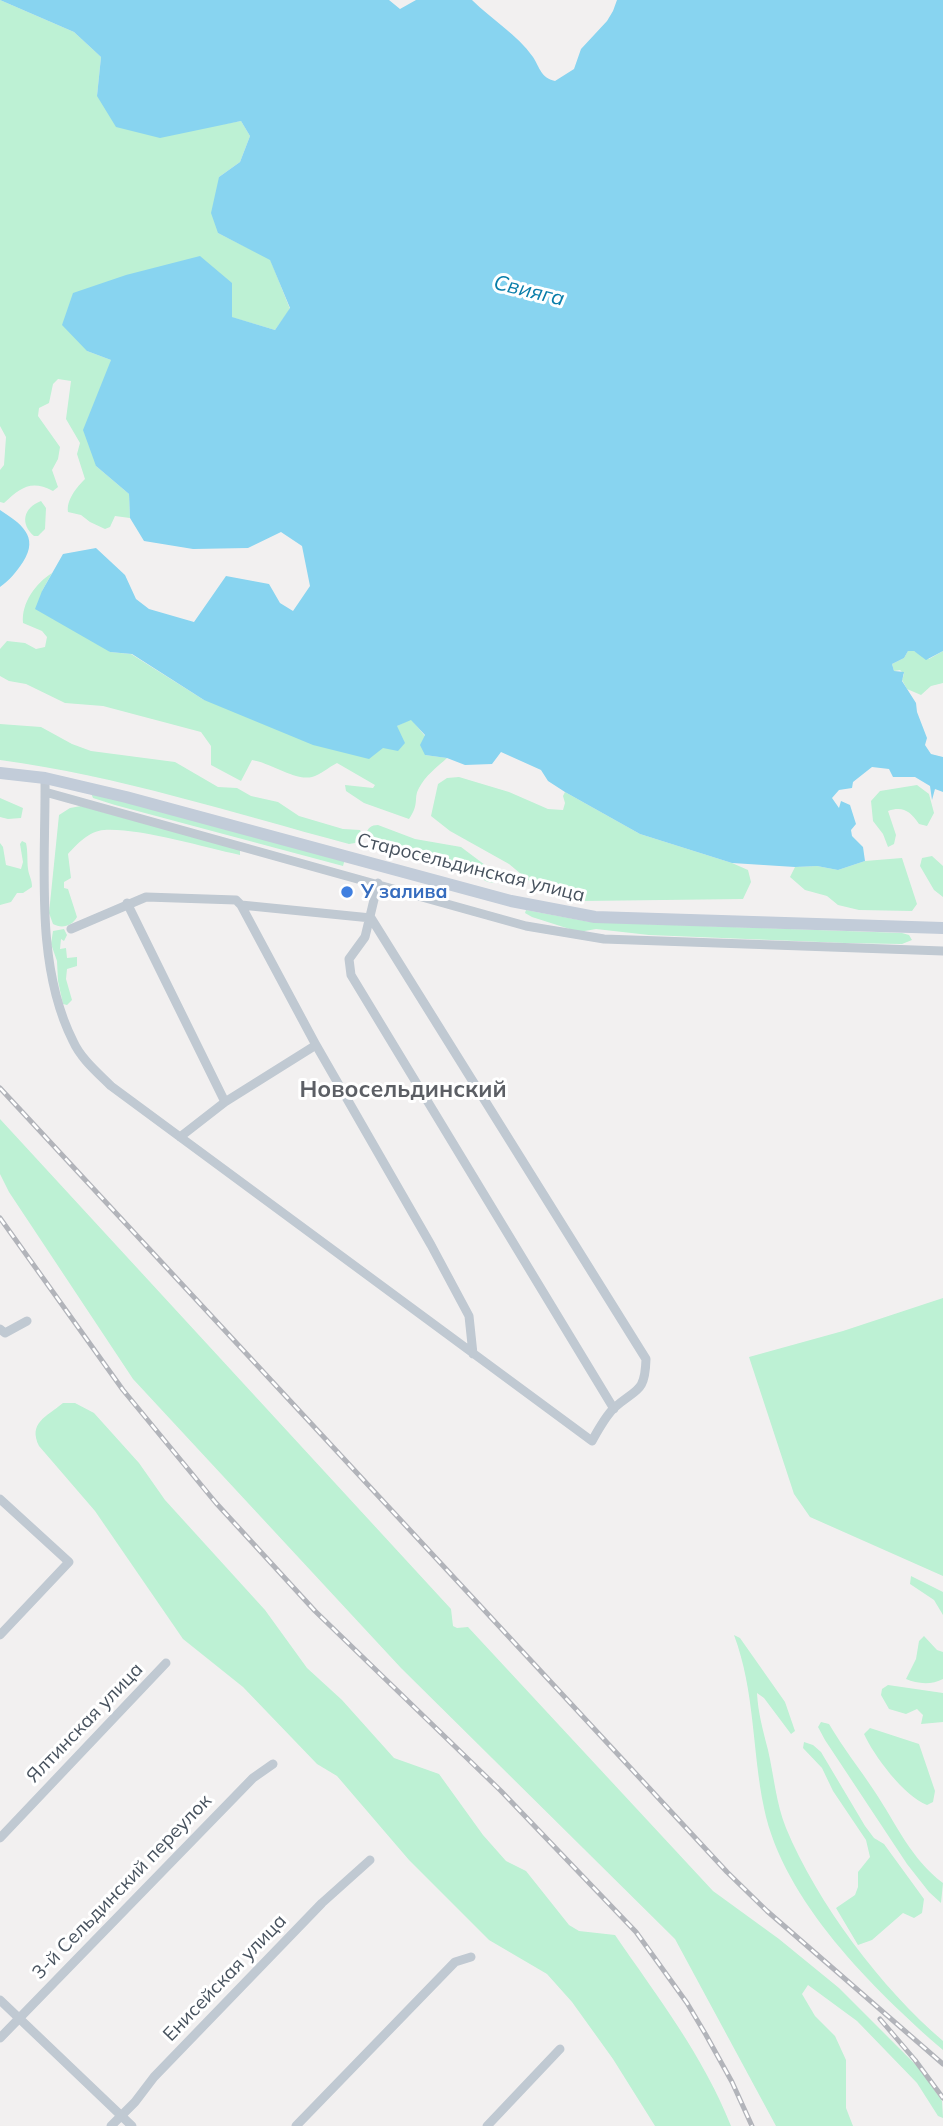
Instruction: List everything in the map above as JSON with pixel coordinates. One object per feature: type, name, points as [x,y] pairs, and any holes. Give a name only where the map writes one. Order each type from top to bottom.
[{"type":"main road","name":"Старосельдинская улица","points":[[0,773],[45,778],[126,797],[511,901],[595,917],[943,928]]},
{"type":"street","points":[[45,778],[46,924],[49,966],[73,1042],[91,1066],[111,1086],[592,1441],[614,1409],[639,1390],[645,1375],[646,1359],[371,918]]},
{"type":"street","points":[[45,792],[526,926],[604,939],[943,951]]},
{"type":"street","points":[[378,883],[365,937],[349,960],[351,975],[614,1409]]},
{"type":"street","points":[[71,929],[146,897],[236,900],[241,905],[316,1045],[469,1316],[473,1354]]},
{"type":"street","points":[[506,920],[511,901]]},
{"type":"street","points":[[127,903],[225,1102]]},
{"type":"street","points":[[241,905],[371,918]]},
{"type":"street","points":[[180,1137],[225,1102],[316,1045]]},
{"type":"street","points":[[0,1329],[5,1333],[27,1321]]},
{"type":"street","points":[[0,1499],[69,1562],[0,1635]]},
{"type":"street","name":"Ялтинская улица","points":[[0,1838],[166,1663]]},
{"type":"street","name":"3-й Сельдинский переулок","points":[[0,2038],[253,1778],[273,1764]]},
{"type":"street","name":"Енисейская улица","points":[[111,2126],[247,1980],[322,1903],[370,1860]]},
{"type":"street","points":[[296,2126],[454,1962],[471,1957]]},
{"type":"street","points":[[0,2000],[132,2126]]},
{"type":"street","points":[[487,2126],[560,2049]]},
{"type":"green space","points":[[0,0],[74,32],[101,57],[97,96],[218,125],[241,121],[250,136],[240,162],[219,177],[218,233],[270,259],[290,309],[275,330],[231,317],[87,351],[111,360],[96,466],[129,494],[130,518],[115,516],[110,527],[105,529],[81,515],[68,512],[70,498],[85,479],[77,454],[80,443],[66,419],[71,381],[58,379],[53,384],[49,403],[39,408],[38,416],[60,447],[52,470],[58,487],[53,491],[45,487],[26,487],[4,503],[0,502],[0,470],[4,465],[6,437],[0,426]]},
{"type":"green space","points":[[41,501],[46,508],[45,529],[38,536],[34,536],[25,521],[30,508]]},
{"type":"green space","points":[[52,573],[42,591],[110,652],[131,654],[204,700],[397,726],[411,719],[425,736],[425,755],[447,758],[417,792],[409,819],[364,803],[346,791],[345,785],[373,788],[375,785],[337,763],[315,776],[305,778],[252,760],[241,781],[211,765],[211,746],[201,732],[103,706],[65,703],[26,684],[9,681],[0,676],[0,649],[7,641],[25,643],[36,649],[45,647],[47,637],[42,631],[23,623],[23,616],[31,594],[40,582]]},
{"type":"green space","points":[[908,651],[914,651],[929,659],[943,651],[943,683],[931,686],[921,695],[907,689],[902,680],[904,674],[900,670],[894,671],[892,664],[904,658]]},
{"type":"green space","points":[[0,724],[41,727],[91,751],[175,762],[218,787],[237,788],[251,796],[278,802],[299,816],[343,829],[360,830],[363,835],[355,843],[349,844],[132,785],[0,760]]},
{"type":"green space","points":[[459,777],[509,792],[548,809],[563,810],[565,792],[640,834],[748,870],[751,882],[743,899],[583,901],[555,895],[533,884],[509,864],[450,831],[431,816],[438,784],[447,778]]},
{"type":"green space","points":[[917,785],[929,794],[934,813],[927,826],[919,824],[906,811],[888,811],[896,835],[894,844],[888,847],[883,834],[873,821],[871,801],[880,791]]},
{"type":"green space","points":[[91,793],[345,859],[343,866],[115,805],[93,798]]},
{"type":"green space","points":[[0,798],[23,808],[21,818],[0,817]]},
{"type":"green space","points":[[81,806],[240,850],[240,855],[135,832],[104,830],[93,833],[79,842],[68,854],[71,878],[64,882],[64,888],[68,889],[77,917],[70,924],[56,926],[49,913],[59,815],[70,808]]},
{"type":"green space","points":[[378,825],[415,839],[461,847],[489,868],[498,880],[497,883],[488,882],[467,872],[414,859],[389,845],[371,840],[366,834],[372,826]]},
{"type":"green space","points":[[22,841],[26,843],[32,887],[23,893],[17,893],[11,902],[0,905],[0,843],[6,865],[21,869]]},
{"type":"green space","points":[[932,856],[943,866],[943,897],[934,890],[920,866],[922,858]]},
{"type":"green space","points":[[902,858],[917,904],[912,911],[859,910],[838,905],[827,896],[805,890],[790,877],[795,867],[817,866],[838,870],[865,861]]},
{"type":"green space","points":[[526,910],[590,922],[902,933],[909,935],[912,940],[902,944],[845,943],[649,935],[596,929],[579,932],[532,917],[525,913]]},
{"type":"green space","points":[[64,929],[67,935],[64,941],[61,939],[60,949],[66,948],[67,958],[77,957],[77,966],[67,969],[66,979],[72,1000],[67,1005],[63,1004],[57,961],[51,944],[53,931]]},
{"type":"green space","points":[[0,1119],[451,1609],[453,1626],[468,1627],[713,1891],[779,1939],[839,1988],[918,2067],[942,2101],[943,2118],[938,2116],[917,2083],[857,2021],[808,1985],[802,1994],[815,2016],[835,2036],[846,2060],[846,2108],[853,2126],[776,2126],[675,1939],[401,1668],[133,1379],[9,1192],[0,1174]]},
{"type":"green space","points":[[943,1298],[943,1576],[810,1517],[794,1494],[749,1357],[843,1331]]},
{"type":"green space","points":[[63,1403],[75,1403],[94,1413],[139,1463],[165,1500],[265,1610],[307,1668],[342,1700],[394,1758],[439,1774],[483,1835],[506,1861],[526,1871],[569,1925],[579,1931],[615,1935],[694,2051],[731,2126],[655,2126],[613,2059],[572,2002],[547,1974],[489,1940],[409,1860],[337,1776],[317,1764],[243,1687],[183,1639],[95,1511],[39,1446],[36,1438],[37,1426]]},
{"type":"green space","points":[[911,1576],[943,1592],[943,1615],[934,1600],[910,1584]]},
{"type":"green space","points":[[734,1635],[740,1638],[785,1702],[795,1731],[791,1734],[764,1698],[757,1693],[780,1809],[799,1857],[853,1943],[897,1996],[943,2041],[943,2050],[861,1972],[811,1910],[790,1877],[774,1843],[764,1808],[750,1699]]},
{"type":"green space","points":[[924,1636],[937,1650],[943,1652],[943,1679],[929,1683],[906,1679],[916,1659],[919,1641]]},
{"type":"green space","points":[[888,1685],[943,1693],[943,1722],[921,1724],[923,1715],[917,1709],[906,1714],[889,1709],[881,1695],[882,1689]]},
{"type":"green space","points":[[821,1722],[829,1724],[913,1852],[943,1883],[941,1903],[907,1864],[825,1740],[818,1727]]},
{"type":"green space","points":[[870,1728],[919,1744],[935,1791],[933,1802],[927,1805],[918,1800],[891,1774],[864,1734]]},
{"type":"green space","points":[[804,1742],[821,1752],[865,1826],[874,1838],[884,1844],[924,1899],[922,1913],[914,1918],[903,1913],[872,1940],[858,1945],[836,1908],[855,1895],[858,1872],[870,1857],[866,1840],[833,1791],[822,1768],[803,1748]]},
{"type":"water","name":"Свияга","points":[[0,0],[389,0],[400,9],[416,0],[472,0],[520,41],[544,75],[555,81],[574,69],[581,49],[607,21],[617,0],[943,0],[943,651],[926,660],[914,651],[908,651],[904,658],[892,664],[894,671],[904,672],[902,681],[916,703],[927,738],[925,745],[931,754],[943,757],[943,792],[935,789],[932,800],[930,786],[915,777],[893,777],[889,769],[872,767],[853,782],[852,788],[839,790],[832,798],[839,808],[841,801],[850,805],[856,824],[851,830],[852,836],[863,847],[865,861],[838,870],[817,866],[732,863],[640,834],[565,792],[548,781],[541,770],[501,752],[492,764],[465,765],[447,758],[425,755],[420,745],[425,735],[411,720],[397,726],[405,743],[398,751],[383,748],[369,759],[313,745],[204,700],[132,654],[110,652],[35,609],[63,554],[96,548],[125,575],[136,599],[149,609],[194,622],[226,576],[269,584],[280,603],[293,611],[310,586],[302,546],[281,532],[248,548],[193,549],[144,541],[130,518],[129,494],[96,466],[83,430],[111,360],[87,351],[62,325],[73,293],[126,275],[200,256],[232,283],[232,317],[275,330],[290,308],[270,260],[218,233],[211,213],[219,177],[240,162],[250,136],[241,121],[160,138],[116,127],[97,96],[101,57],[74,32]]},
{"type":"water","points":[[0,510],[21,525],[29,545],[23,562],[13,576],[0,587]]},
{"type":"railway","points":[[0,1088],[727,1872],[767,1911],[943,2064]]},
{"type":"railway","points":[[0,1218],[123,1390],[216,1503],[315,1611],[501,1791],[636,1932],[687,2003],[732,2082],[752,2126]]},
{"type":"railway","points":[[880,2019],[943,2098]]},
{"type":"place","name":"У залива","points":[[347,892]]},
{"type":"district","name":"Новосельдинский","points":[[403,1090]]}]
